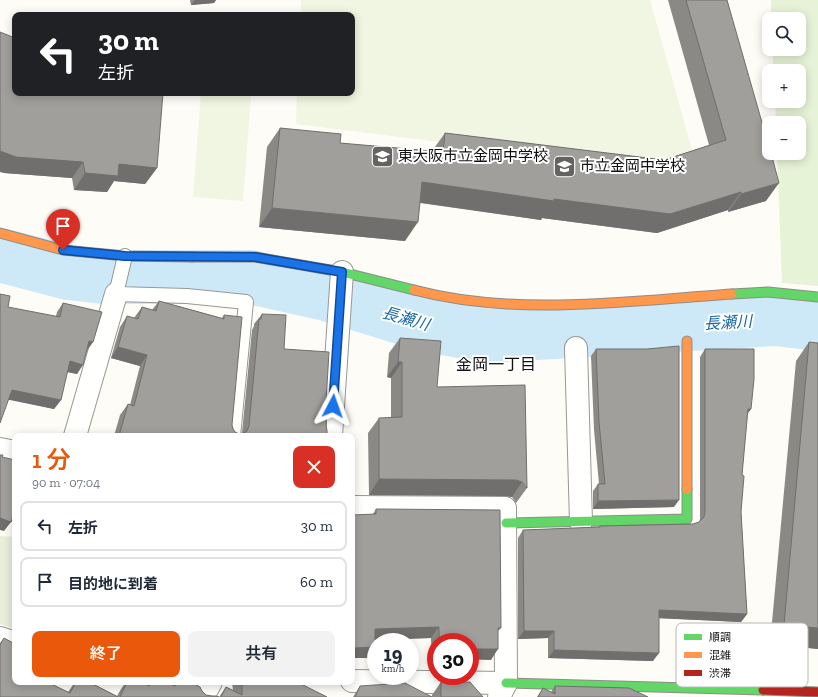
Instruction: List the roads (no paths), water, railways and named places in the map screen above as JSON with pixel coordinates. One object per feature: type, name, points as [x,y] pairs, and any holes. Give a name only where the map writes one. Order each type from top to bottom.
[{"type":"street","points":[[0,233],[63,250],[125,256],[255,257],[341,280],[494,304],[559,306],[768,292],[818,297]]},
{"type":"street","points":[[331,433],[341,280]]},
{"type":"street","points":[[76,433],[117,291]]},
{"type":"street","points":[[506,523],[687,519],[687,341]]},
{"type":"street","points":[[576,348],[581,522]]},
{"type":"street","points":[[0,449],[12,451]]},
{"type":"street","points":[[355,507],[506,508],[502,690]]},
{"type":"street","points":[[0,638],[12,642]]},
{"type":"street","points":[[355,681],[502,690],[724,693],[818,692]]},
{"type":"street","points":[[203,697],[209,685]]},
{"type":"lane","points":[[125,256],[117,291],[246,302],[233,433]]},
{"type":"waterway","name":"長瀬川","points":[[0,255],[69,273],[103,277],[250,277],[326,294],[426,325],[488,336],[775,319],[818,324]]},
{"type":"place","name":"東大阪市立金岡中学校","points":[[383,156]]},
{"type":"place","name":"市立金岡中学校","points":[[565,166]]},
{"type":"district","name":"金岡一丁目","points":[[496,364]]}]
